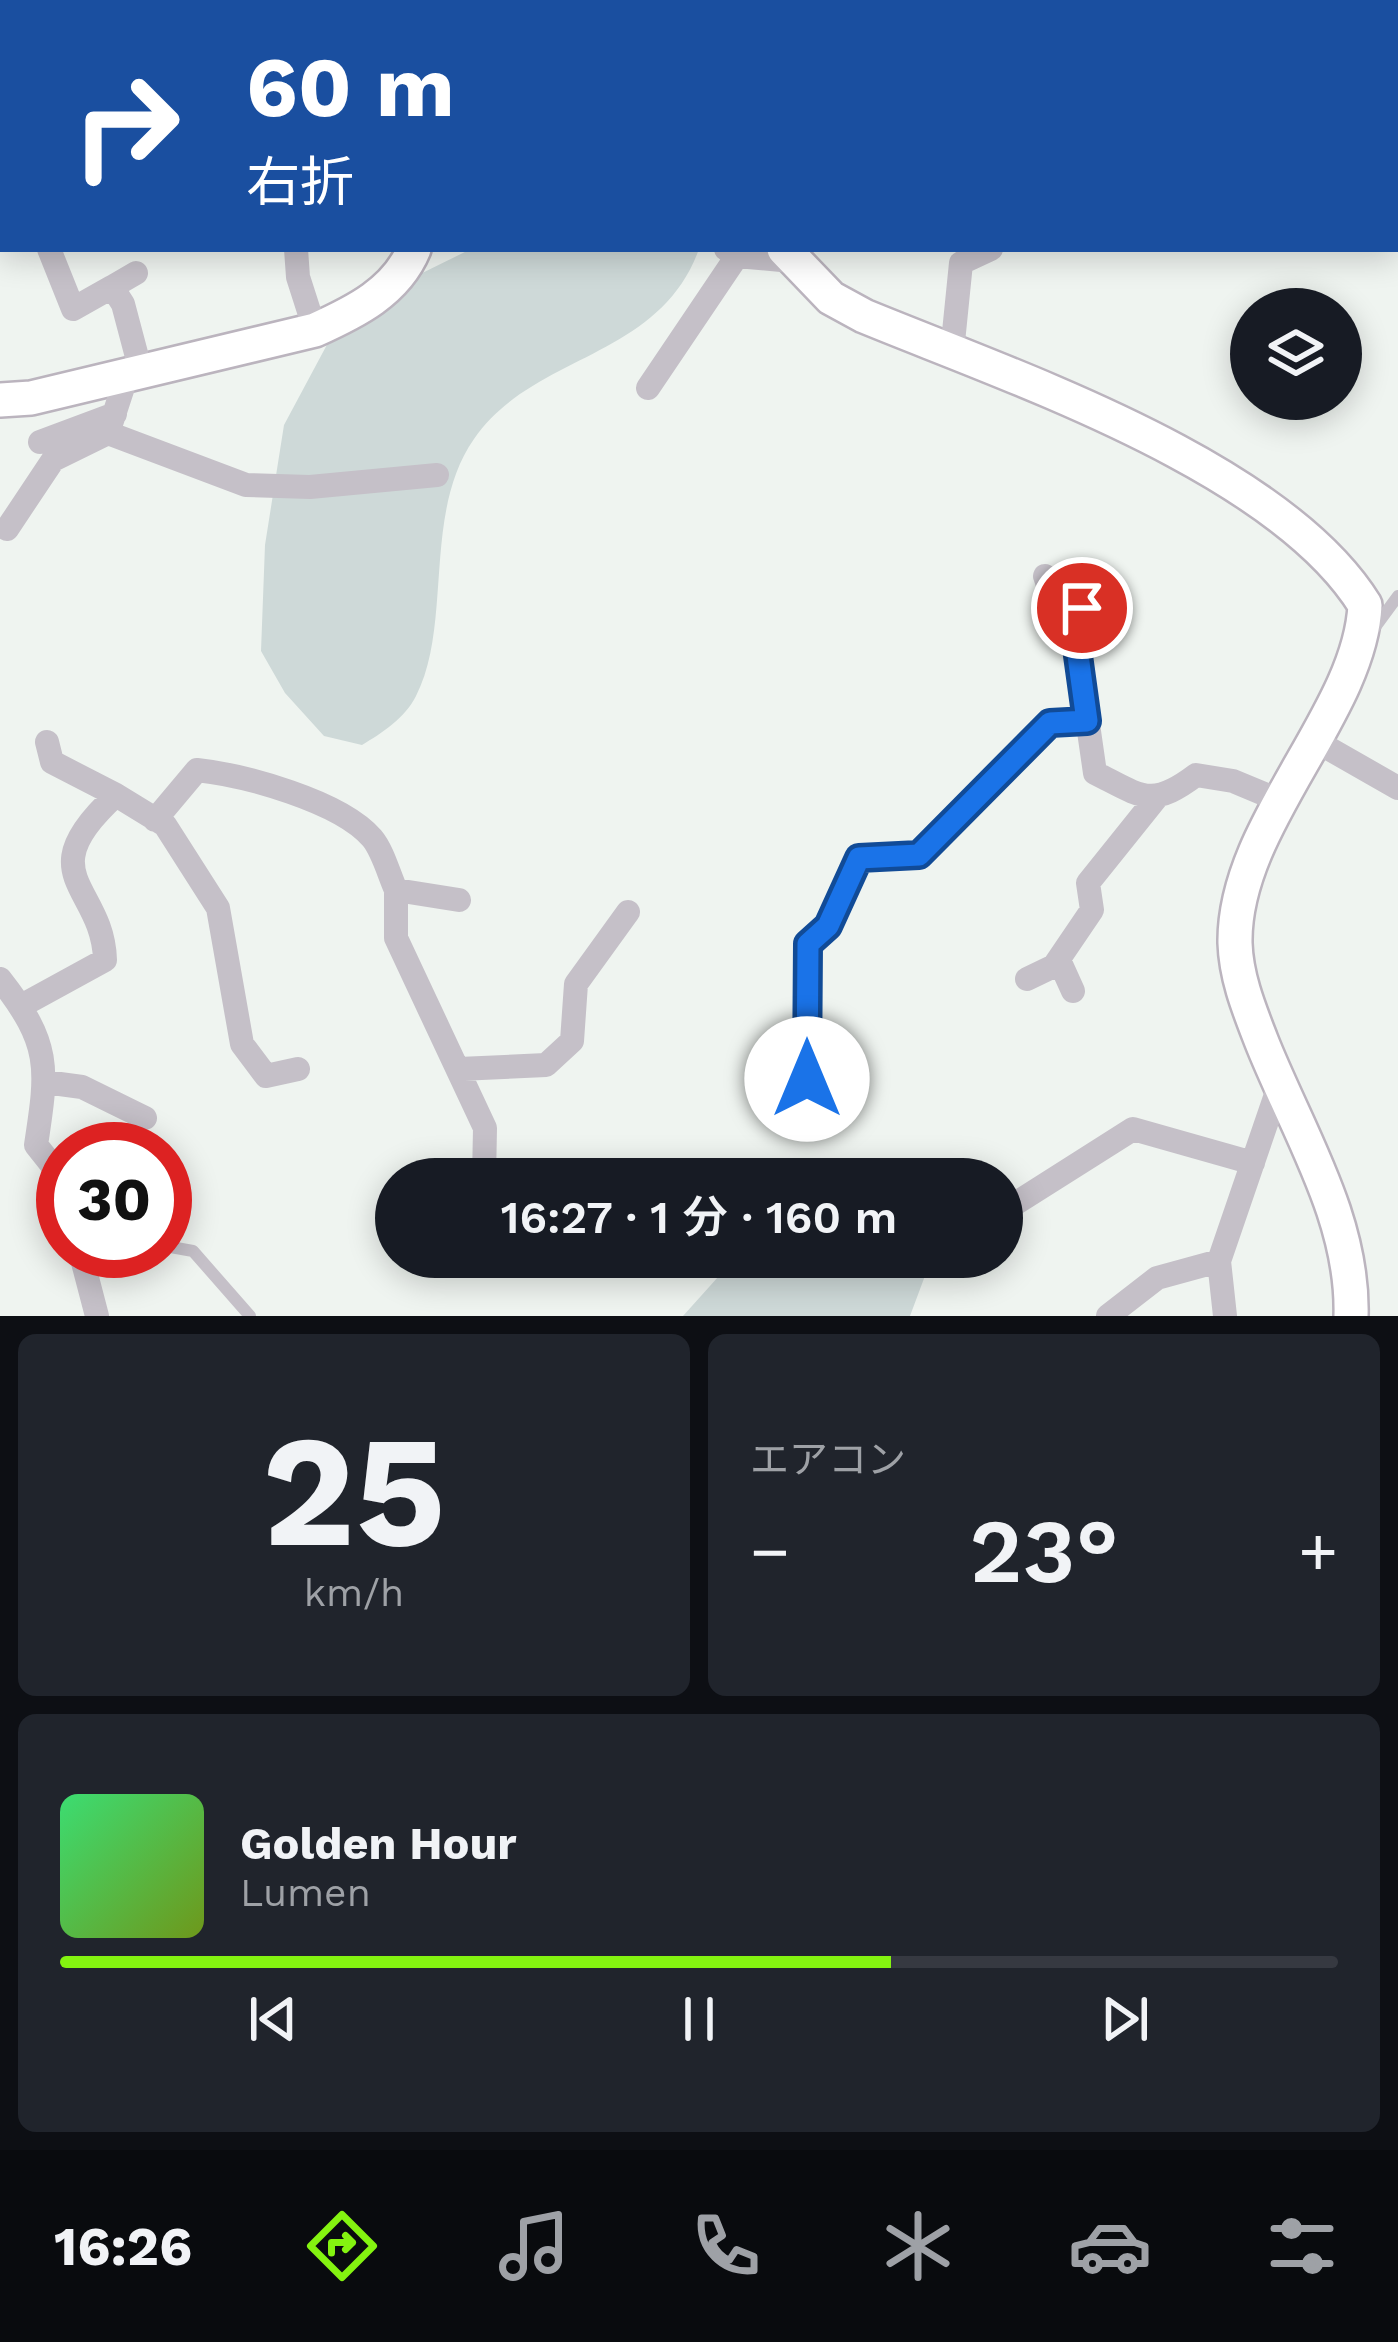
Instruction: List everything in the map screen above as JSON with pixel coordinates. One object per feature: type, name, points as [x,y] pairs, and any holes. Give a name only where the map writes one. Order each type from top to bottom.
[{"type":"street","points":[[50,252],[73,309],[136,273]]},
{"type":"street","points":[[296,252],[298,277],[315,330]]},
{"type":"street","points":[[0,400],[315,330],[374,298],[404,272],[413,252]]},
{"type":"street","points":[[648,388],[732,253],[788,255],[831,298],[1174,448],[1300,532],[1351,583],[1365,605],[1356,654],[1243,888],[1235,940],[1244,996],[1347,1249],[1351,1316]]},
{"type":"street","points":[[952,352],[959,256]]},
{"type":"street","points":[[7,529],[53,460],[111,423],[134,373],[123,304],[112,287]]},
{"type":"street","points":[[40,442],[111,423],[246,485],[310,488],[437,475]]},
{"type":"street","points":[[1045,576],[1049,588],[1082,608],[1076,641],[1094,773],[1148,800],[1196,775],[1234,781],[1282,801]]},
{"type":"street","points":[[806,1124],[808,944],[828,926],[859,858],[919,855],[1050,723],[1087,721]]},
{"type":"street","points":[[1312,739],[1398,788]]},
{"type":"street","points":[[46,742],[52,762],[165,826],[218,908],[242,1044],[266,1076],[298,1069]]},
{"type":"street","points":[[155,820],[197,770],[316,802],[372,838],[396,890],[397,938],[484,1128],[484,1158]]},
{"type":"street","points":[[21,1006],[105,960],[104,941],[75,887],[75,846],[86,823],[116,795]]},
{"type":"street","points":[[1027,979],[1059,960],[1092,910],[1088,883],[1157,797]]},
{"type":"street","points":[[396,890],[459,900]]},
{"type":"street","points":[[459,1069],[546,1065],[572,1041],[576,984],[628,912]]},
{"type":"street","points":[[1059,960],[1073,991]]},
{"type":"street","points":[[0,980],[21,1006],[47,1070],[39,1122]]},
{"type":"street","points":[[45,1082],[82,1087],[145,1118]]},
{"type":"street","points":[[1225,1316],[1219,1261],[1279,1086]]},
{"type":"street","points":[[1023,1199],[1133,1130],[1253,1163]]},
{"type":"street","points":[[1108,1316],[1157,1278],[1219,1261]]},
{"type":"street","points":[[87,1278],[98,1316]]},
{"type":"lane","points":[[1356,654],[1398,596]]},
{"type":"lane","points":[[192,1251],[250,1316]]},
{"type":"shaded area","points":[[465,252],[697,252],[680,286],[655,313],[626,335],[528,389],[474,439],[448,500],[427,667],[411,704],[362,745],[324,736],[285,693],[261,651],[265,545],[284,425],[345,311]]},
{"type":"shaded area","points":[[717,1278],[924,1278],[910,1316],[683,1316]]},
{"type":"route","points":[[807,1079],[808,944],[828,926],[859,858],[919,855],[1050,723],[1087,721],[1076,641],[1083,626],[1082,608]]}]
